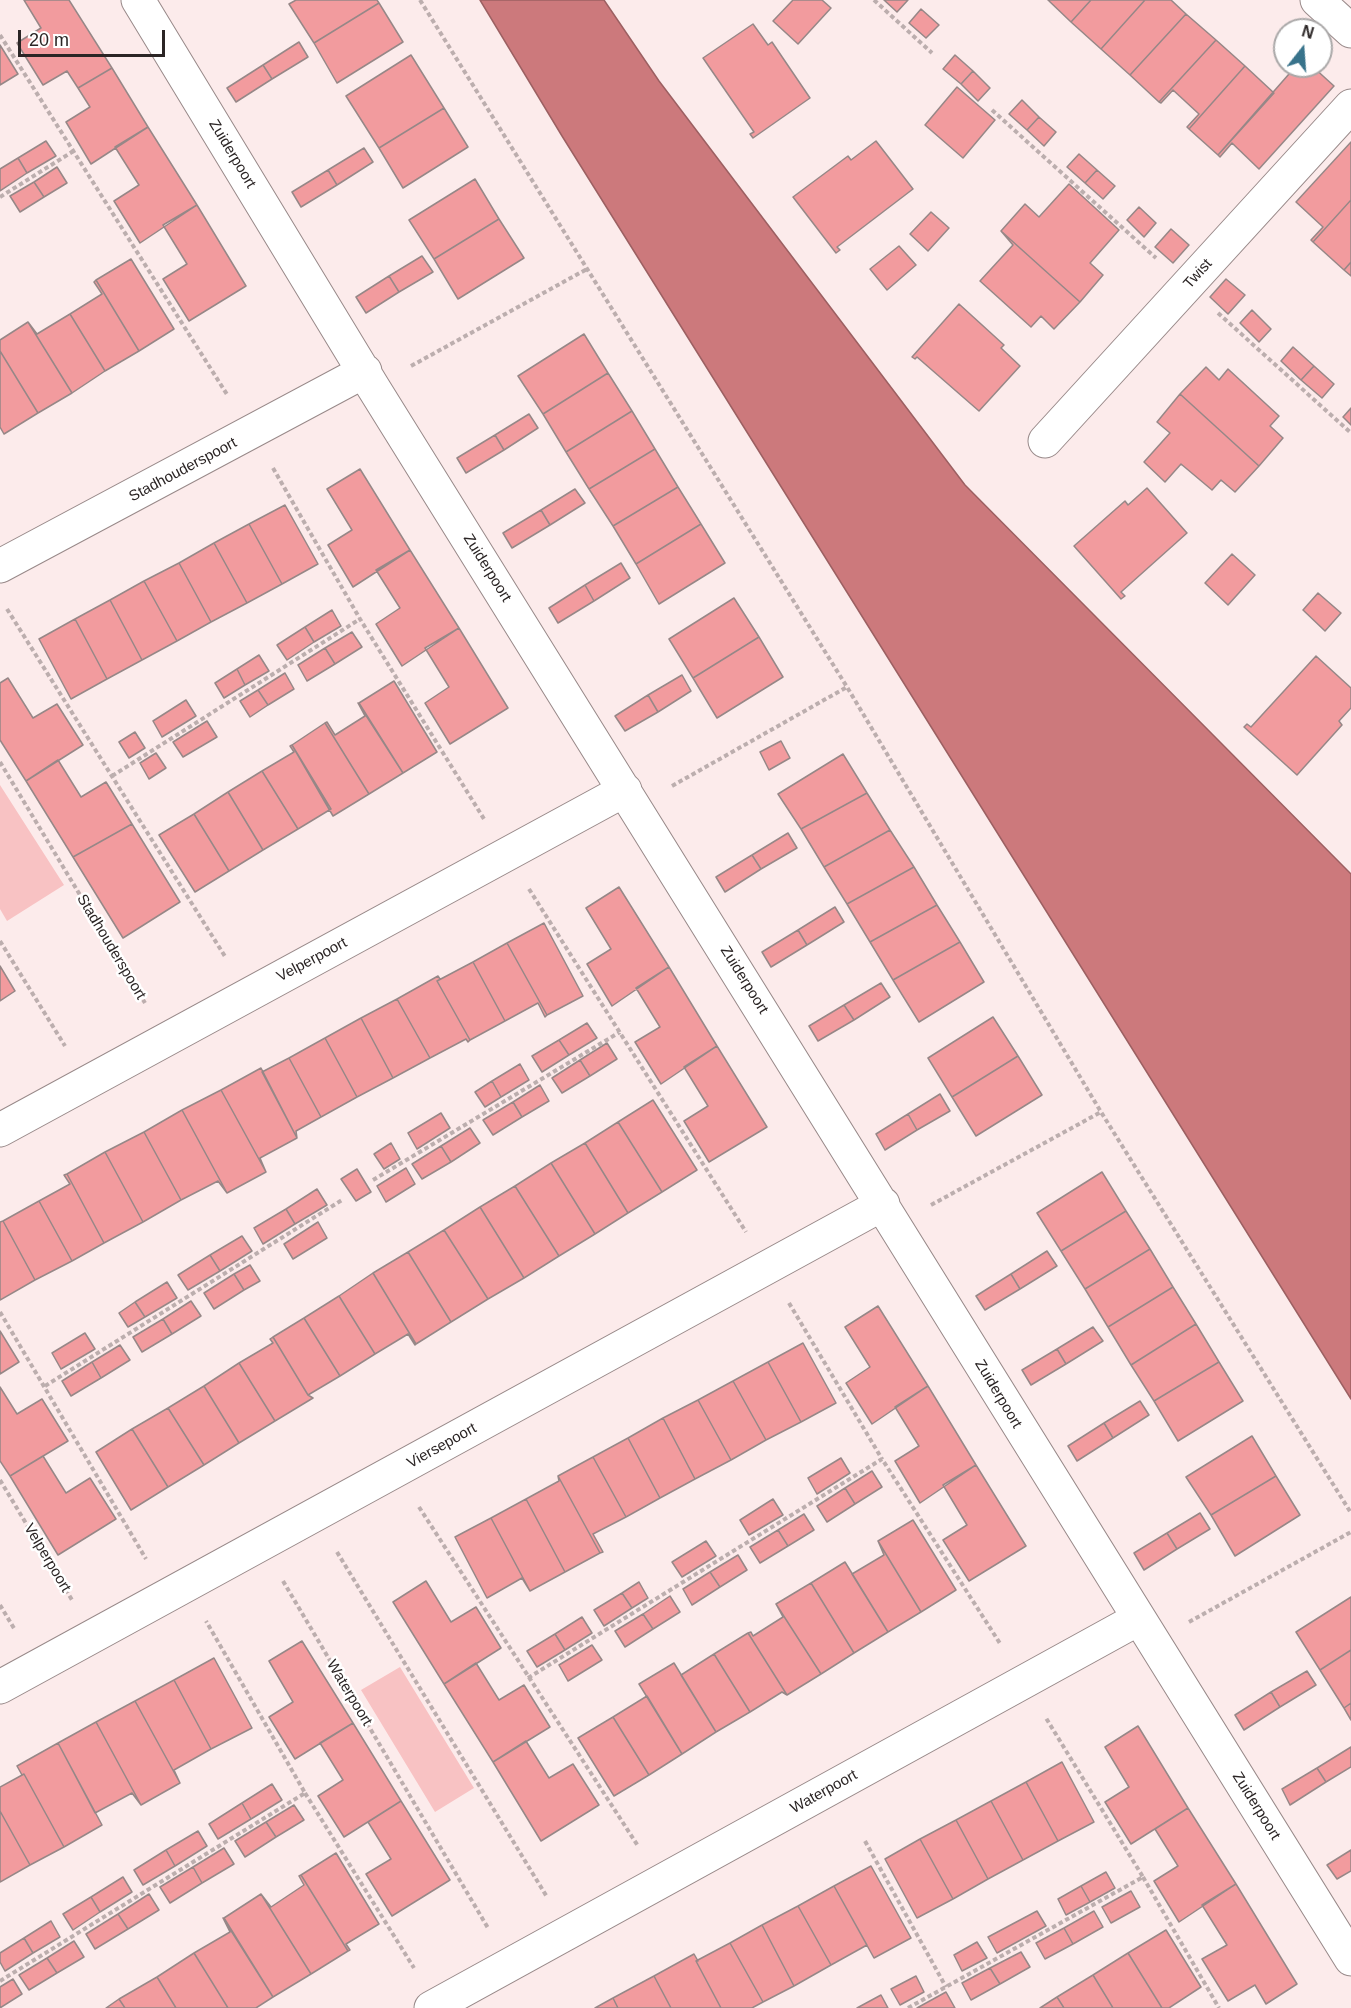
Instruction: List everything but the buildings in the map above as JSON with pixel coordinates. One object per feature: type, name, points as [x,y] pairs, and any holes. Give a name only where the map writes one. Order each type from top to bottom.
[{"type":"street","name":"Zuiderpoort","points":[[138,0],[369,379],[1351,1959]]},
{"type":"street","points":[[1317,0],[1351,31]]},
{"type":"street","name":"Twist","points":[[1045,441],[1351,106]]},
{"type":"street","name":"Stadhouderspoort","points":[[0,567],[253,432],[369,379]]},
{"type":"street","name":"Velperpoort","points":[[0,1130],[506,855],[630,799]]},
{"type":"street","name":"Viersepoort","points":[[0,1687],[768,1267],[890,1214]]},
{"type":"street","name":"Waterpoort","points":[[434,2006],[1024,1682],[1146,1631]]},
{"type":"path","points":[[420,0],[847,687],[1101,1112],[1351,1513]]},
{"type":"path","points":[[874,0],[932,52]]},
{"type":"path","points":[[0,35],[72,152],[253,432],[360,619],[506,855],[768,1267],[882,1459],[1024,1682],[1220,2008]]},
{"type":"path","points":[[0,197],[72,152]]},
{"type":"path","points":[[369,379],[586,269]]},
{"type":"path","points":[[5,606],[248,995]]},
{"type":"path","points":[[112,776],[360,619]]},
{"type":"path","points":[[630,799],[847,687]]},
{"type":"path","name":"Stadhouderspoort","points":[[0,762],[167,1039]]},
{"type":"path","points":[[0,941],[87,1083]]},
{"type":"path","points":[[373,1180],[620,1032]]},
{"type":"path","points":[[890,1214],[1101,1112]]},
{"type":"path","points":[[45,1386],[342,1200]]},
{"type":"path","points":[[0,1312],[305,1793],[434,2006]]},
{"type":"path","points":[[528,1678],[882,1459]]},
{"type":"path","points":[[395,1471],[661,1882]]},
{"type":"path","name":"Velperpoort","points":[[0,1480],[94,1636]]},
{"type":"path","points":[[314,1516],[569,1933]]},
{"type":"path","points":[[1146,1631],[1351,1532]]},
{"type":"path","name":"Waterpoort","points":[[261,1545],[510,1965]]},
{"type":"path","points":[[0,1981],[305,1793]]},
{"type":"path","points":[[865,1841],[946,1987]]},
{"type":"path","points":[[908,2008],[1143,1877]]},
{"type":"shaded area","points":[[480,0],[604,0],[659,81],[965,485],[1351,874],[1351,1399],[562,136]]},
{"type":"shaded area","points":[[0,785],[64,885],[7,921],[0,909]]},
{"type":"shaded area","points":[[400,1667],[474,1788],[435,1812],[361,1690]]}]
